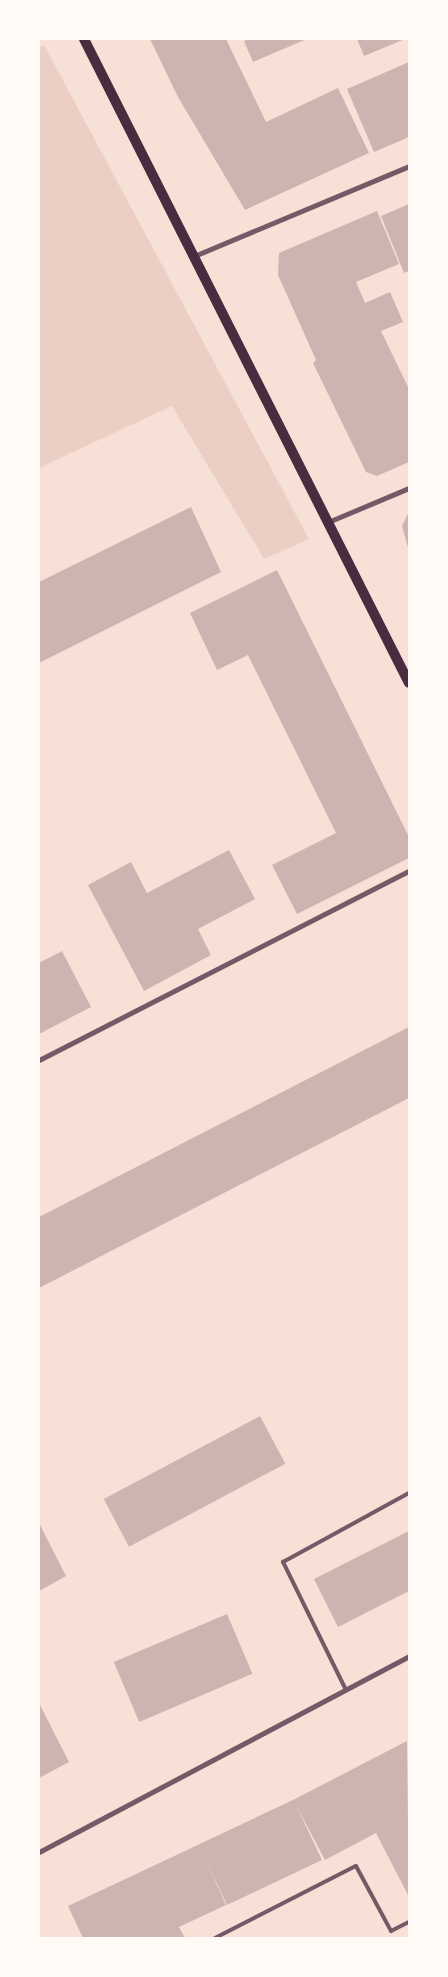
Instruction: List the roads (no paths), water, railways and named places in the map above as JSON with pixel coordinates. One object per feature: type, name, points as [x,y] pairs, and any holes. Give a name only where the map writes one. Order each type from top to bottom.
[{"type":"main road","points":[[84,39],[409,683]]},
{"type":"street","points":[[194,256],[409,166]]},
{"type":"street","points":[[328,522],[409,488]]},
{"type":"street","points":[[39,1060],[409,872]]},
{"type":"street","points":[[39,1852],[409,1656]]},
{"type":"lane","points":[[346,1690],[283,1562],[409,1493]]},
{"type":"lane","points":[[215,1938],[356,1866],[391,1931],[409,1922]]}]
